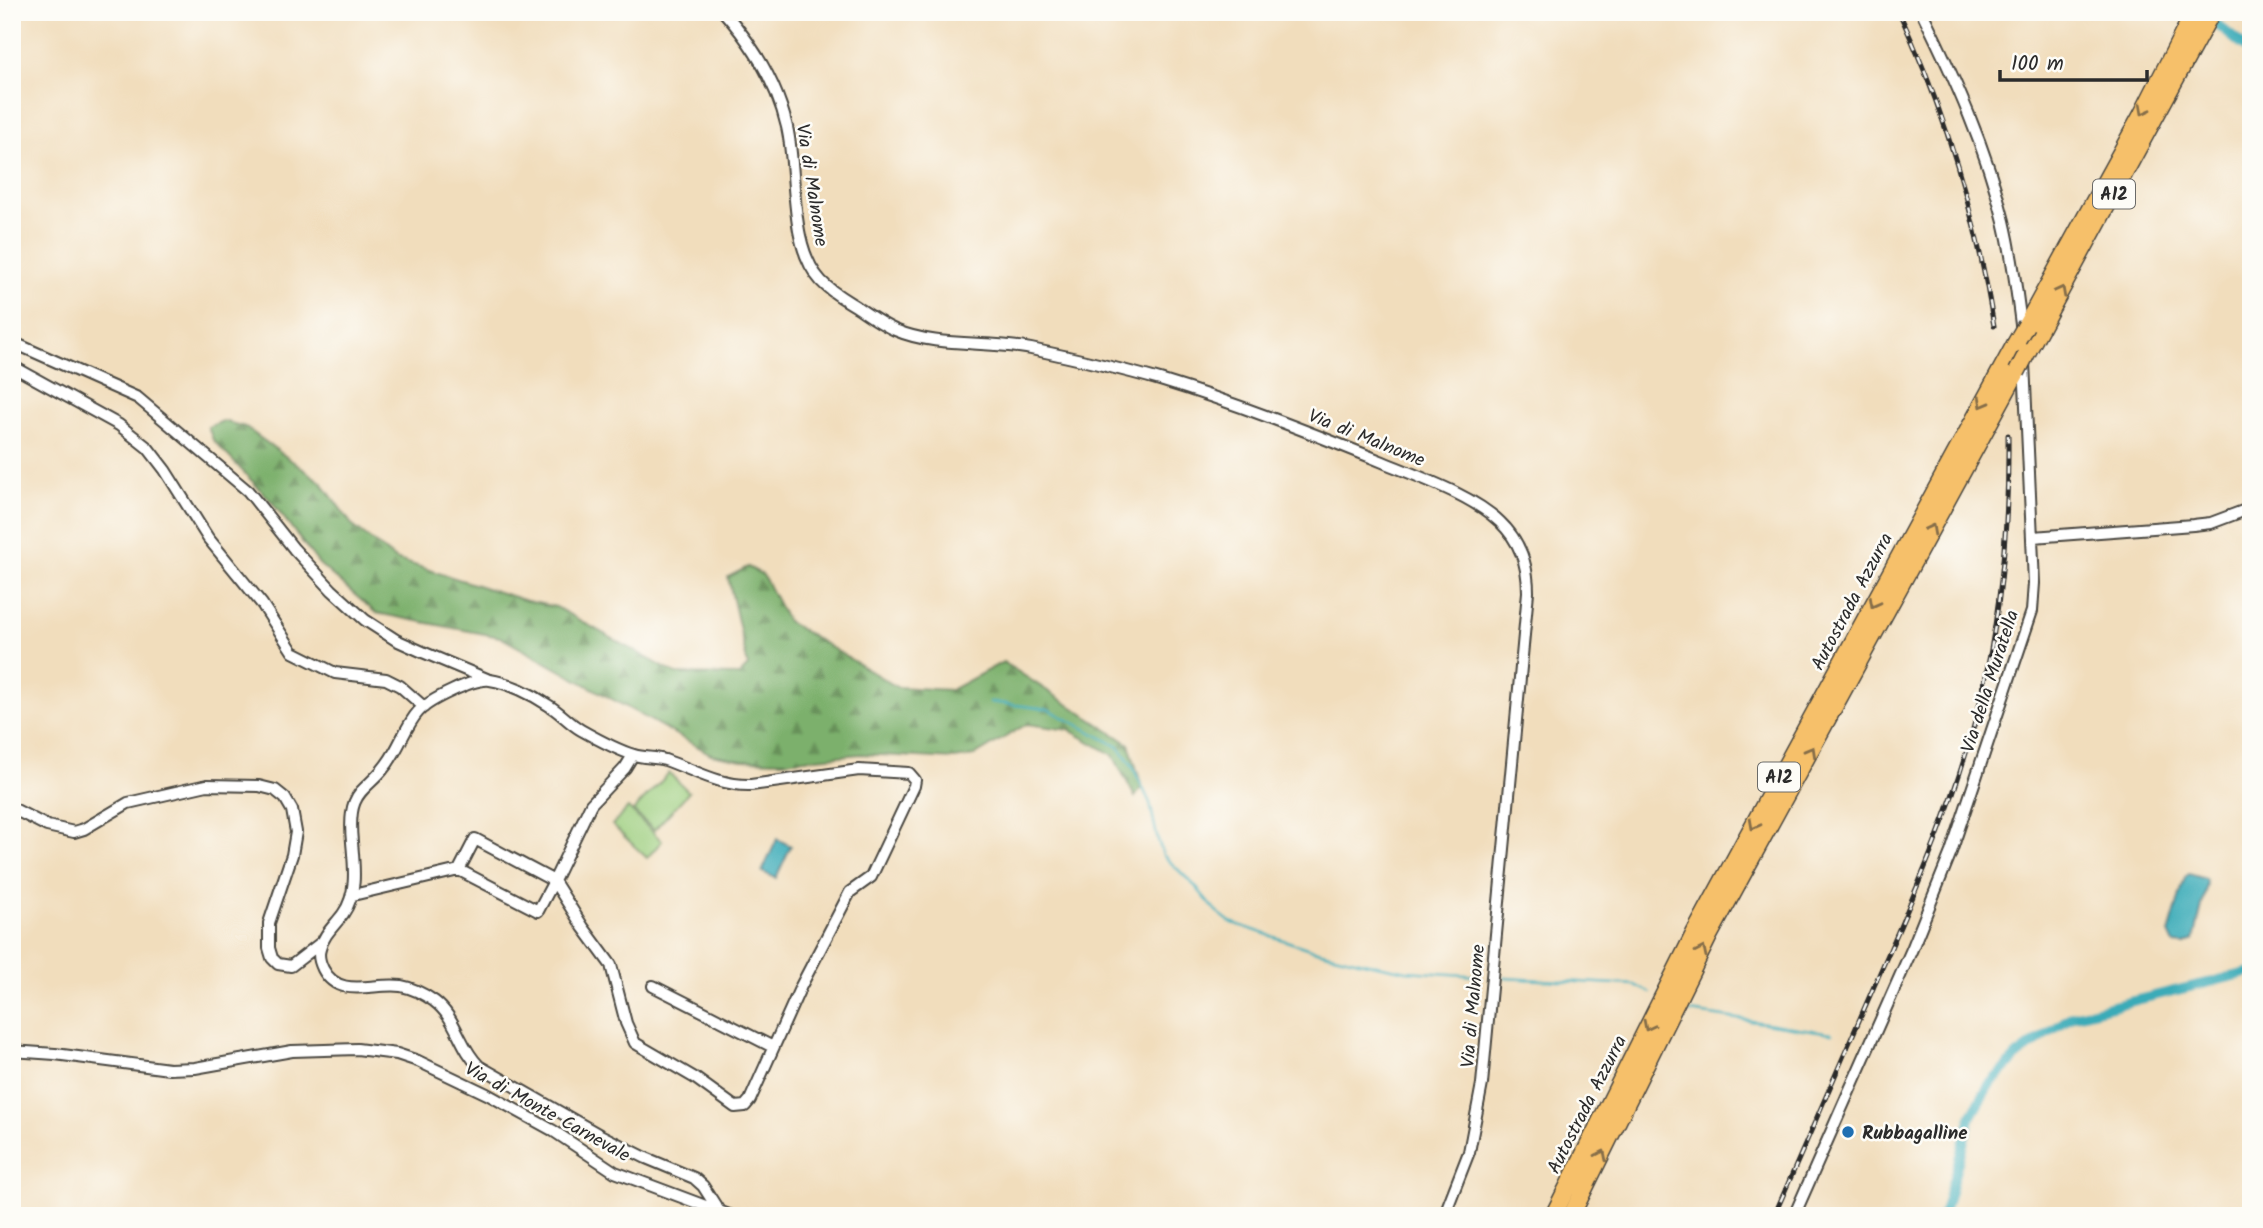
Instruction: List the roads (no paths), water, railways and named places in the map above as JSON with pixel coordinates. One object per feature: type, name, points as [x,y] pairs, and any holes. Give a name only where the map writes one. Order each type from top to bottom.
[{"type":"highway","name":"Autostrada Azzurra","points":[[1553,1216],[1695,932],[2022,347],[2193,32],[2194,12]]},
{"type":"highway","name":"Autostrada Azzurra","points":[[1571,1216],[1709,936],[2017,372],[2026,325],[2142,114],[2193,32],[2212,12]]},
{"type":"street","name":"Via di Malnome","points":[[724,12],[753,48],[776,91],[791,149],[804,251],[819,279],[839,296],[904,334],[947,341],[1013,346],[1055,355],[1157,379],[1293,425],[1448,490],[1497,519],[1517,543],[1524,559],[1528,592],[1482,1084],[1469,1152],[1444,1216]]},
{"type":"street","name":"Via della Muratella","points":[[1794,1216],[1912,949],[1951,852],[2032,611],[2033,537],[2023,345],[2006,230],[1975,131],[1922,12]]},
{"type":"street","points":[[12,342],[138,398],[248,491],[332,590],[378,629],[425,653],[541,701],[579,729],[633,755],[663,760],[699,775],[740,785],[866,770],[907,772],[915,780],[871,877],[850,892],[796,996],[750,1100],[740,1108],[689,1074],[640,1048],[633,1040],[627,1027],[613,968],[554,881],[475,839],[459,870]]},
{"type":"street","points":[[12,366],[119,425],[148,449],[165,470],[208,538],[262,604],[293,652],[335,673],[370,675],[391,681],[424,707]]},
{"type":"street","points":[[2033,537],[2193,526],[2211,523],[2251,508]]},
{"type":"street","points":[[12,808],[47,826],[74,832],[84,829],[124,804],[211,784],[270,788],[282,794],[290,806],[296,832],[292,855],[270,915],[268,937],[270,954],[278,964],[293,965],[322,942],[346,910],[353,895],[350,818],[354,800],[359,792],[386,767],[413,719],[424,707],[441,697],[487,679]]},
{"type":"street","points":[[353,895],[459,870],[538,911],[591,804],[625,768],[633,755]]},
{"type":"street","points":[[322,942],[319,951],[321,963],[326,974],[334,981],[352,988],[404,987],[427,997],[446,1011],[479,1066],[635,1153],[692,1177],[703,1186],[719,1211]]},
{"type":"street","points":[[653,986],[773,1047]]},
{"type":"street","name":"Via di Monte Carnevale","points":[[12,1051],[169,1069],[195,1068],[292,1051],[357,1049],[397,1054],[418,1061],[487,1094],[552,1130],[608,1168],[732,1216]]},
{"type":"water","points":[[777,839],[791,846],[776,878],[762,872]]},
{"type":"water","points":[[2189,874],[2206,879],[2207,884],[2194,940],[2184,945],[2174,944],[2169,933],[2185,877]]},
{"type":"waterway","points":[[2204,14],[2251,52]]},
{"type":"waterway","points":[[990,702],[1048,709],[1119,747],[1132,765],[1150,803],[1163,855],[1216,911],[1230,922],[1313,950],[1372,964],[1407,971],[1480,976]]},
{"type":"waterway","points":[[1943,1216],[1971,1116],[1989,1085],[2018,1055],[2072,1016],[2251,972]]},
{"type":"waterway","points":[[1505,978],[1635,985],[1650,993]]},
{"type":"waterway","points":[[1690,1012],[1832,1033]]},
{"type":"railway","points":[[1899,12],[1931,88],[1957,166],[1978,245],[1994,326]]},
{"type":"railway","points":[[1774,1216],[1922,875],[1972,734],[1988,666],[1999,600],[2007,502],[2008,435]]},
{"type":"place","name":"Rubbagalline","points":[[1848,1132]]}]
